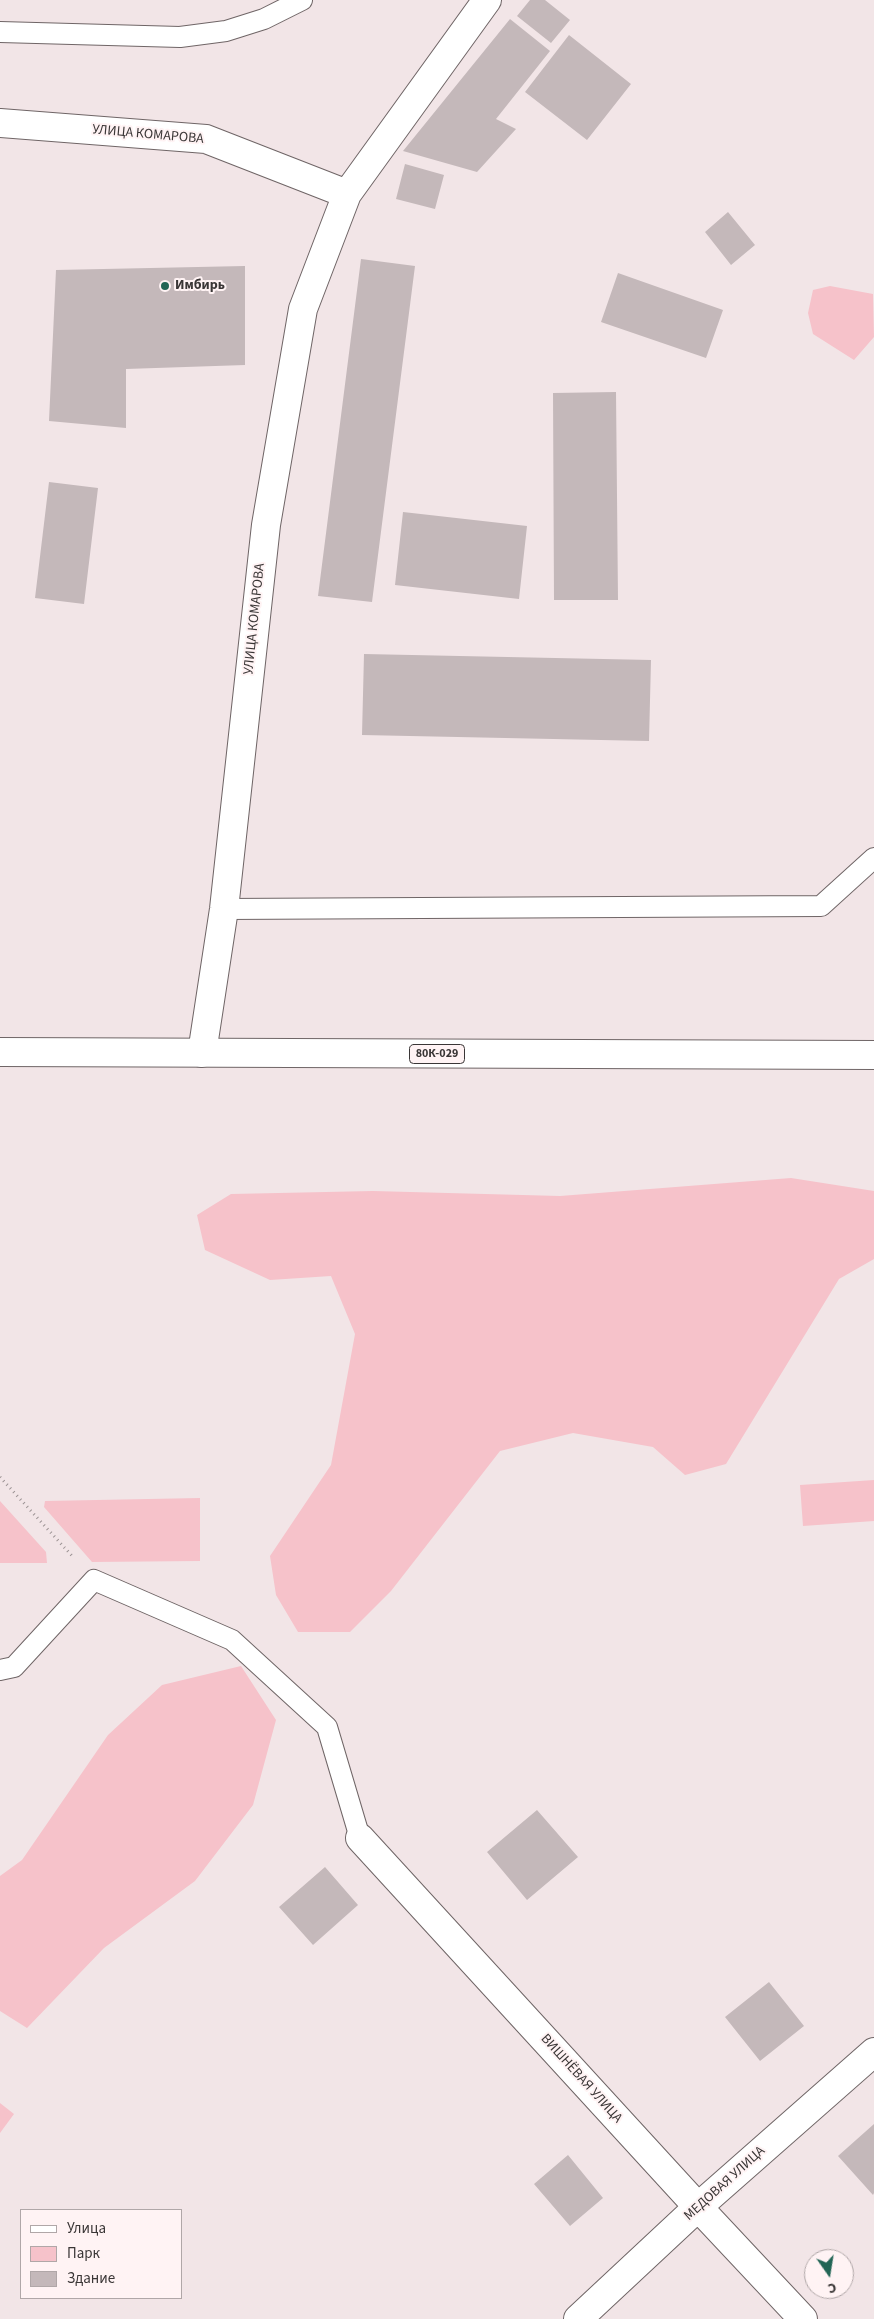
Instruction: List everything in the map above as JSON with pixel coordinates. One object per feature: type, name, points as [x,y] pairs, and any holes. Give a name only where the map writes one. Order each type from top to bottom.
[{"type":"street","name":"УЛИЦА КОМАРОВА","points":[[202,1053],[224,909],[267,515],[304,309],[347,194],[487,0]]},
{"type":"street","name":"УЛИЦА КОМАРОВА","points":[[0,123],[206,139],[347,194]]},
{"type":"street","name":"80К-029","points":[[0,1052],[874,1055]]},
{"type":"street","name":"ВИШНЁВАЯ УЛИЦА","points":[[360,1838],[698,2208],[803,2319]]},
{"type":"street","name":"МЕДОВАЯ УЛИЦА","points":[[578,2319],[698,2208],[874,2052]]},
{"type":"lane","points":[[0,32],[180,37],[226,31],[264,19],[302,0]]},
{"type":"lane","points":[[224,909],[820,906],[874,858]]},
{"type":"lane","points":[[0,1670],[14,1667],[94,1580],[232,1640],[327,1727],[360,1838]]},
{"type":"path","points":[[0,1477],[94,1580]]},
{"type":"green space","points":[[830,286],[873,294],[874,337],[854,360],[813,334],[808,313],[813,290]]},
{"type":"green space","points":[[791,1178],[874,1191],[874,1259],[839,1279],[726,1464],[685,1475],[653,1447],[573,1433],[500,1451],[391,1591],[350,1632],[298,1632],[276,1595],[270,1556],[331,1465],[355,1334],[331,1276],[270,1280],[205,1250],[197,1215],[231,1194],[373,1191],[560,1196]]},
{"type":"green space","points":[[874,1480],[874,1521],[803,1526],[800,1485]]},
{"type":"green space","points":[[200,1498],[200,1561],[92,1562],[44,1507],[45,1501]]},
{"type":"green space","points":[[0,1501],[46,1552],[47,1563],[0,1563]]},
{"type":"green space","points":[[241,1666],[276,1720],[253,1805],[195,1881],[104,1948],[27,2028],[0,2011],[0,1876],[22,1860],[108,1735],[162,1685]]},
{"type":"green space","points":[[0,2103],[14,2114],[0,2133]]},
{"type":"building","points":[[530,0],[545,0],[570,20],[551,43],[517,16]]},
{"type":"building","points":[[510,19],[550,51],[496,119],[516,129],[477,172],[403,151]]},
{"type":"building","points":[[569,35],[631,84],[587,140],[525,92]]},
{"type":"building","points":[[405,164],[444,175],[435,209],[396,199]]},
{"type":"building","points":[[728,212],[755,245],[731,265],[705,232]]},
{"type":"building","points":[[361,259],[415,266],[372,602],[318,596]]},
{"type":"building","points":[[245,266],[245,365],[126,369],[126,428],[49,421],[56,270]]},
{"type":"building","points":[[618,273],[723,310],[706,358],[601,322]]},
{"type":"building","points":[[616,392],[618,600],[554,600],[553,393]]},
{"type":"building","points":[[49,482],[98,488],[84,604],[35,598]]},
{"type":"building","points":[[403,512],[527,526],[519,599],[395,585]]},
{"type":"building","points":[[364,654],[651,660],[649,741],[362,735]]},
{"type":"building","points":[[537,1810],[578,1857],[527,1900],[487,1852]]},
{"type":"building","points":[[325,1867],[358,1905],[313,1945],[279,1907]]},
{"type":"building","points":[[769,1982],[804,2026],[760,2061],[725,2017]]},
{"type":"building","points":[[874,2124],[874,2193],[873,2195],[838,2156]]},
{"type":"building","points":[[568,2155],[603,2198],[570,2226],[534,2184]]},
{"type":"place","name":"Имбирь","points":[[165,286]]}]
